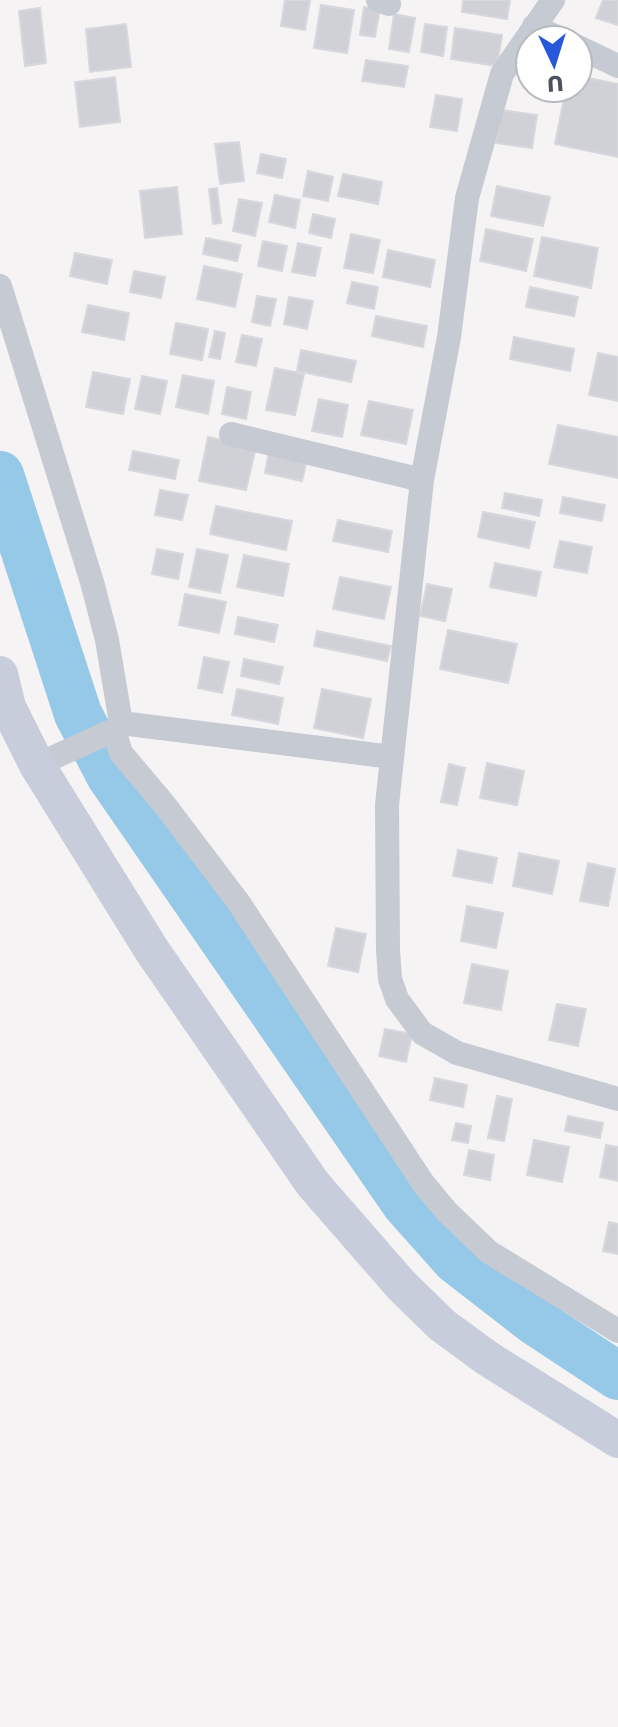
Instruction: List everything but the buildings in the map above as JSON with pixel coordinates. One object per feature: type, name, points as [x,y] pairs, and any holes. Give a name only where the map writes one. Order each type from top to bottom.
[{"type":"street","points":[[535,24],[553,0]]},
{"type":"street","points":[[594,55],[618,66]]},
{"type":"street","points":[[514,56],[502,74],[467,198],[449,337],[422,480],[387,805],[390,979],[397,999],[422,1033],[457,1053],[618,1099]]},
{"type":"street","points":[[0,286],[92,582],[107,640],[112,729],[121,753],[239,903],[423,1183],[447,1212],[489,1252],[618,1331]]},
{"type":"street","points":[[231,434],[422,480]]},
{"type":"street","points":[[3,698],[49,759],[151,949],[313,1184],[401,1285],[442,1325],[487,1358],[618,1440]]},
{"type":"street","points":[[49,759],[112,729],[392,757]]},
{"type":"waterway","points":[[0,475],[78,714],[110,775],[406,1204],[456,1260],[536,1322],[618,1376]]}]
